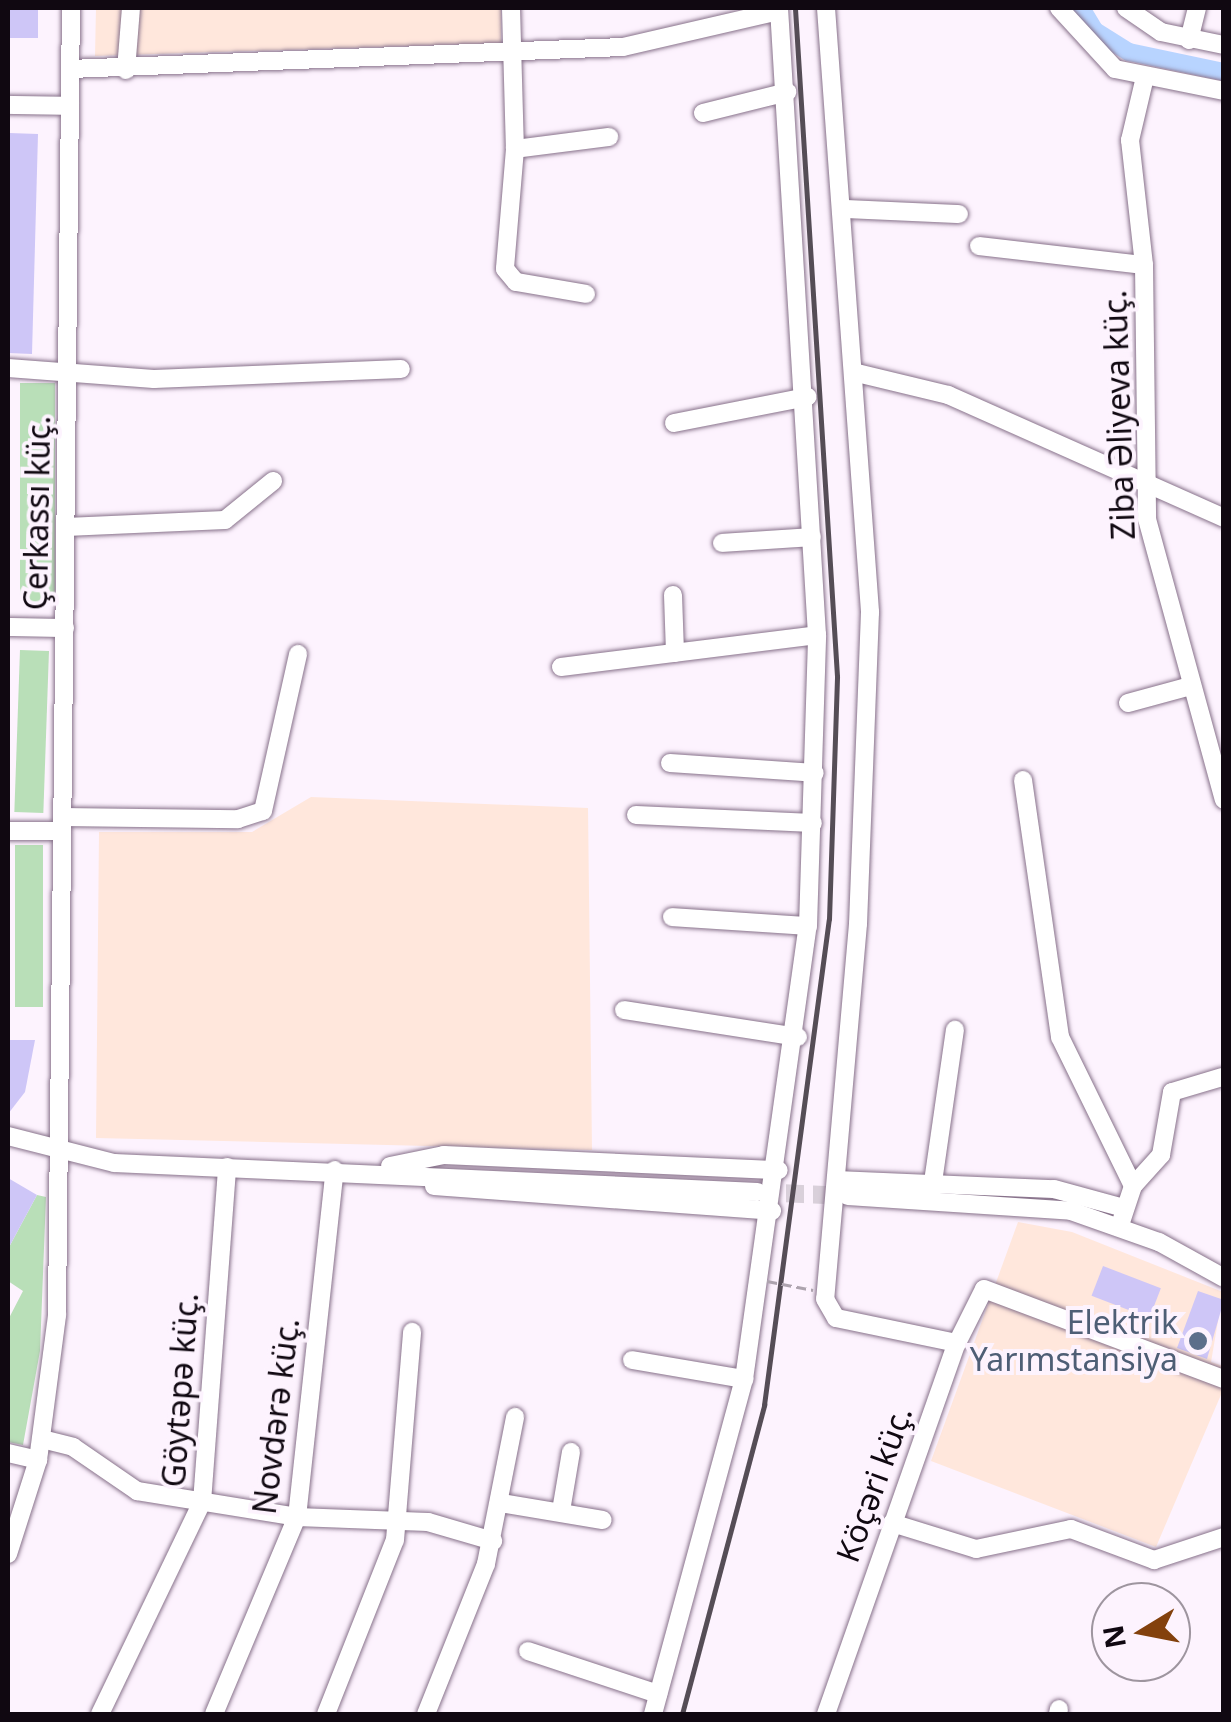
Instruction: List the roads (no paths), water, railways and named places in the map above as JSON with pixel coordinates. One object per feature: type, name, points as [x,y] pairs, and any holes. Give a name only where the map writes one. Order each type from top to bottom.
[{"type":"street","name":"Çerkassı küç.","points":[[8,1554],[38,1460],[57,1315],[71,8]]},
{"type":"street","points":[[126,70],[131,8]]},
{"type":"street","points":[[511,8],[515,149],[508,277],[586,294]]},
{"type":"street","points":[[826,8],[857,373],[870,612],[829,1311],[866,1328],[957,1343]]},
{"type":"street","points":[[1060,8],[1090,50],[1144,81],[1224,92]]},
{"type":"street","points":[[1126,8],[1188,40],[1224,45]]},
{"type":"street","points":[[1188,40],[1197,8]]},
{"type":"street","points":[[70,69],[126,70],[623,46],[779,9],[807,397],[816,635],[808,926],[798,1037],[744,1379],[652,1714]]},
{"type":"street","name":"Ziba Əliyeva küç.","points":[[1144,81],[1130,128],[1144,265],[1150,536],[1187,687],[1224,800]]},
{"type":"street","points":[[703,114],[787,92]]},
{"type":"street","points":[[8,105],[70,106]]},
{"type":"street","points":[[515,149],[608,138]]},
{"type":"street","points":[[844,208],[960,214]]},
{"type":"street","points":[[979,246],[1144,265]]},
{"type":"street","points":[[8,368],[154,379],[402,369]]},
{"type":"street","points":[[857,373],[948,395],[1224,518]]},
{"type":"street","points":[[674,423],[807,397]]},
{"type":"street","points":[[66,527],[226,520],[274,481]]},
{"type":"street","points":[[722,543],[812,537]]},
{"type":"street","points":[[672,595],[674,653]]},
{"type":"street","points":[[8,627],[65,628]]},
{"type":"street","points":[[562,667],[816,635]]},
{"type":"street","points":[[8,831],[62,824],[238,819],[263,811],[298,654]]},
{"type":"street","points":[[1128,703],[1187,687]]},
{"type":"street","points":[[670,763],[815,773]]},
{"type":"street","points":[[1023,780],[1060,1037],[1133,1186]]},
{"type":"street","points":[[636,814],[813,823]]},
{"type":"street","points":[[672,917],[808,926]]},
{"type":"street","points":[[624,1010],[798,1037]]},
{"type":"street","points":[[932,1188],[956,1030]]},
{"type":"street","points":[[1122,1216],[1133,1186],[1162,1155],[1172,1092],[1222,1077]]},
{"type":"street","points":[[8,1136],[60,1154],[757,1192]]},
{"type":"street","points":[[365,1171],[444,1155],[779,1170]]},
{"type":"street","name":"Göytəpə küç.","points":[[100,1714],[202,1502],[227,1166]]},
{"type":"street","name":"Novdərə küç.","points":[[214,1714],[297,1517],[334,1170]]},
{"type":"street","points":[[365,1171],[442,1187],[772,1211]]},
{"type":"street","points":[[836,1180],[932,1188],[1054,1189],[1122,1216],[1224,1278]]},
{"type":"street","points":[[848,1196],[1031,1204],[1122,1216]]},
{"type":"street","name":"Köçəri küç.","points":[[826,1714],[957,1343],[978,1296],[996,1290],[1224,1379]]},
{"type":"street","points":[[326,1714],[398,1520],[412,1332]]},
{"type":"street","points":[[632,1360],[744,1379]]},
{"type":"street","points":[[426,1714],[493,1541],[515,1418]]},
{"type":"street","points":[[42,1439],[87,1455],[116,1484],[297,1517],[398,1520],[493,1541]]},
{"type":"street","points":[[560,1510],[570,1452]]},
{"type":"street","points":[[8,1454],[38,1460]]},
{"type":"street","points":[[501,1503],[603,1520]]},
{"type":"street","points":[[892,1523],[976,1549],[1072,1529],[1154,1560],[1224,1538]]},
{"type":"street","points":[[528,1651],[658,1694]]},
{"type":"waterway","points":[[1081,8],[1095,31],[1129,52],[1224,72]]},
{"type":"tunnel","points":[[759,1192],[848,1196]]},
{"type":"railway","points":[[682,1714],[764,1405],[829,919],[837,676],[795,8]]},
{"type":"place","name":"Elektrik Yarımstansiya","points":[[1198,1341]]}]
